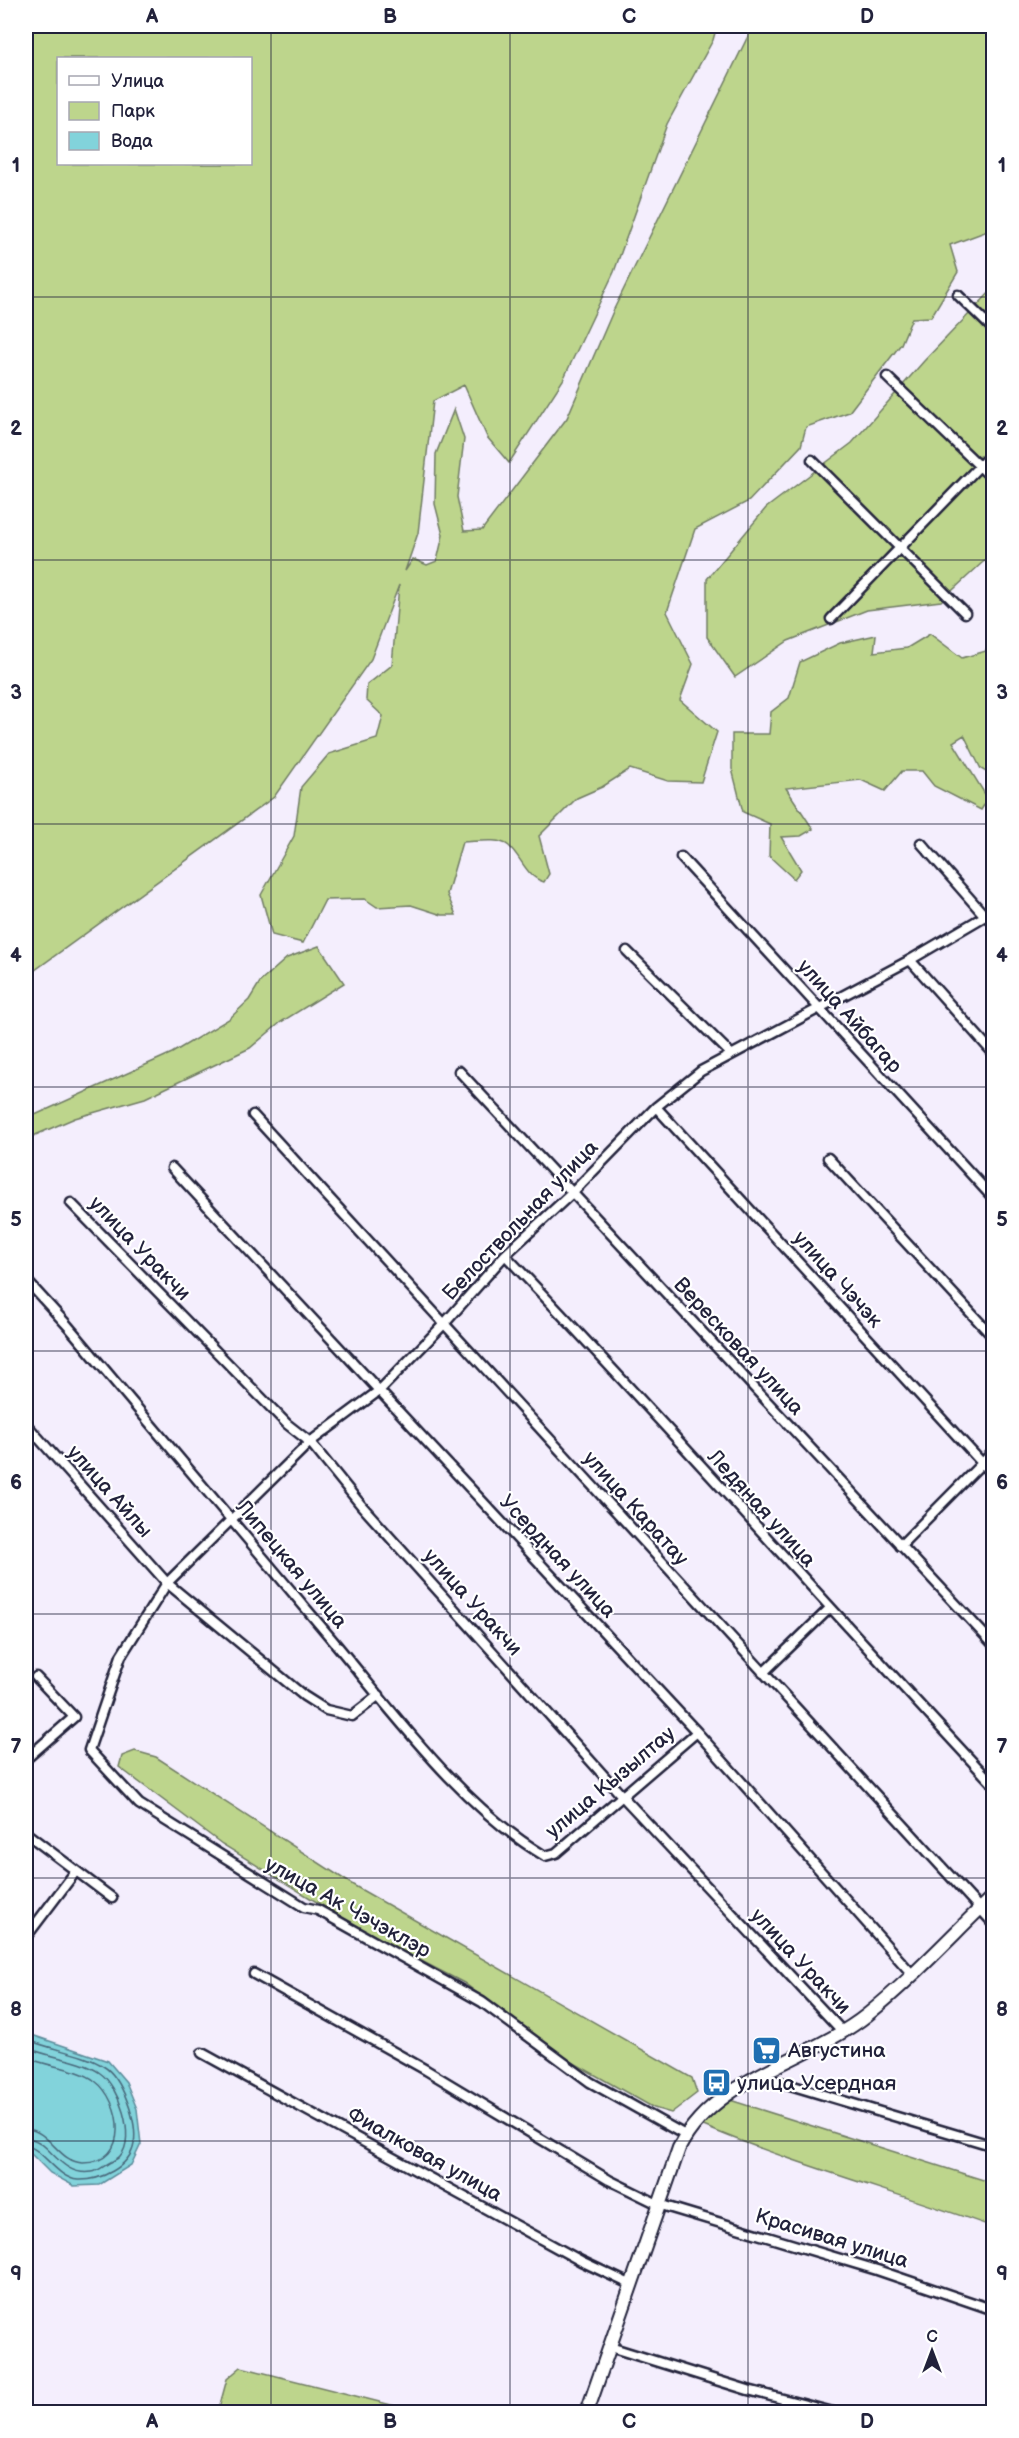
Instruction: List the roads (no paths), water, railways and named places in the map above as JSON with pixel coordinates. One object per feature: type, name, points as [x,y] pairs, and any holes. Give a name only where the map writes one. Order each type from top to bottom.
[{"type":"street","points":[[958,295],[993,330]]},
{"type":"street","points":[[887,377],[993,480]]},
{"type":"street","points":[[831,620],[993,451]]},
{"type":"street","points":[[812,460],[965,613]]},
{"type":"street","points":[[921,843],[985,916],[993,921]]},
{"type":"street","name":"улица Айбагар","points":[[681,857],[993,1199]]},
{"type":"street","name":"Белоствольная улица","points":[[121,1656],[167,1583],[310,1442],[380,1390],[444,1324],[505,1255],[572,1193],[656,1107],[701,1071],[910,960],[985,916]]},
{"type":"street","points":[[627,951],[731,1054]]},
{"type":"street","points":[[910,960],[993,1054]]},
{"type":"street","name":"Вересковая улица","points":[[459,1071],[993,1645]]},
{"type":"street","name":"улица Чэчэк","points":[[656,1107],[993,1476]]},
{"type":"street","name":"улица Каратау","points":[[254,1115],[993,1924]]},
{"type":"street","points":[[828,1158],[993,1338]]},
{"type":"street","name":"Усердная улица","points":[[172,1168],[697,1732],[912,1974]]},
{"type":"street","name":"улица Уракчи","points":[[71,1203],[287,1424],[310,1442],[361,1505],[623,1797],[843,2032]]},
{"type":"street","name":"Ледяная улица","points":[[505,1255],[592,1345],[829,1609],[993,1785]]},
{"type":"street","name":"Липецкая улица","points":[[26,1280],[477,1807],[515,1838],[545,1856]]},
{"type":"street","name":"улица Айлы","points":[[26,1424],[167,1583],[275,1674],[326,1710],[351,1716],[379,1695]]},
{"type":"street","points":[[900,1546],[993,1450]]},
{"type":"street","points":[[763,1672],[829,1609]]},
{"type":"street","name":"улица Ак Чэчэклэр","points":[[121,1656],[89,1750],[139,1804],[304,1907],[318,1910],[482,2002],[590,2082],[685,2135]]},
{"type":"street","points":[[26,1759],[74,1717],[36,1677]]},
{"type":"street","name":"улица Кызылтау","points":[[545,1856],[556,1852],[697,1732]]},
{"type":"street","points":[[26,1833],[112,1898]]},
{"type":"street","points":[[26,1936],[76,1871]]},
{"type":"street","points":[[587,2412],[658,2204],[685,2135],[692,2125],[719,2101],[760,2076],[843,2032],[867,2015],[993,1895]]},
{"type":"street","points":[[254,1974],[426,2070],[609,2180],[658,2204]]},
{"type":"street","name":"Фиалковая улица","points":[[202,2053],[581,2261],[632,2285]]},
{"type":"street","points":[[760,2076],[993,2146]]},
{"type":"street","name":"Красивая улица","points":[[658,2204],[877,2270],[993,2310]]},
{"type":"street","points":[[610,2347],[748,2390],[833,2412]]},
{"type":"water","points":[[26,2033],[108,2061],[126,2082],[137,2109],[141,2144],[131,2165],[99,2185],[74,2186],[50,2173],[26,2149]]},
{"type":"place","name":"Августина","points":[[767,2050]]},
{"type":"place","name":"улица Усердная","points":[[716,2083]]}]
